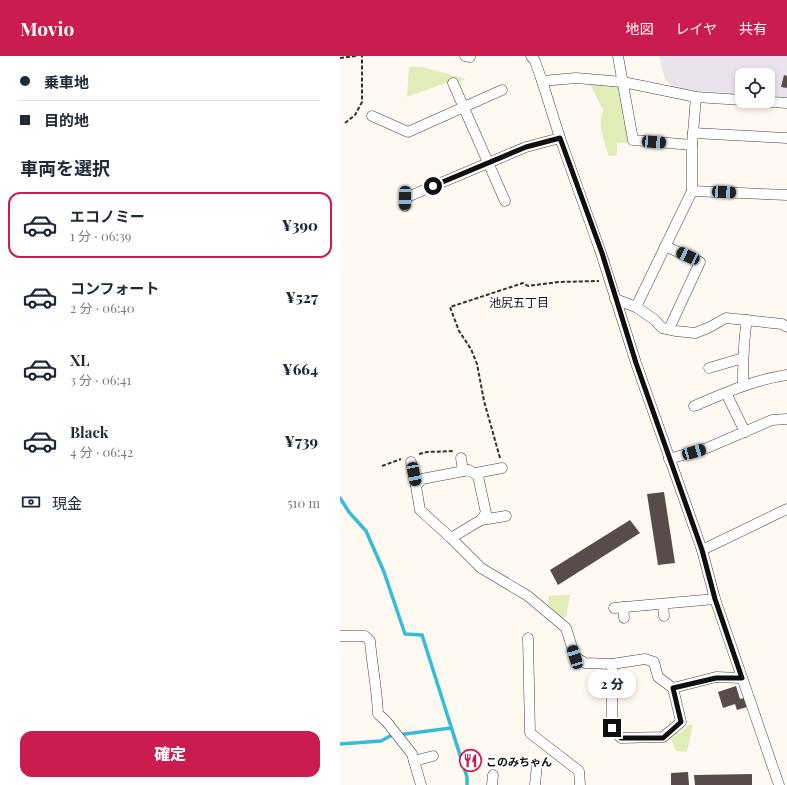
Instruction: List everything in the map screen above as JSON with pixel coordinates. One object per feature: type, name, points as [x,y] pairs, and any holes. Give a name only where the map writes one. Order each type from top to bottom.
[{"type":"street","points":[[531,56],[535,61],[560,138],[602,253],[615,299],[669,459],[702,550],[715,599],[779,785]]},
{"type":"street","points":[[618,56],[633,140],[692,145]]},
{"type":"street","points":[[542,81],[576,78],[623,82],[696,97],[735,100]]},
{"type":"street","points":[[453,82],[505,201]]},
{"type":"street","points":[[378,116],[408,132],[502,90]]},
{"type":"street","points":[[636,307],[692,191],[692,145],[696,97]]},
{"type":"street","points":[[775,102],[787,103]]},
{"type":"street","points":[[693,133],[787,138]]},
{"type":"street","points":[[405,206],[405,198],[526,147],[560,138]]},
{"type":"street","points":[[692,191],[787,195]]},
{"type":"street","points":[[665,246],[700,262],[669,329]]},
{"type":"street","points":[[615,299],[636,307],[656,320],[662,328],[695,333],[726,318],[782,324],[787,326]]},
{"type":"street","points":[[743,386],[744,334],[747,320]]},
{"type":"street","points":[[709,368],[743,358]]},
{"type":"street","points":[[694,406],[743,386],[768,378],[787,376]]},
{"type":"street","points":[[726,393],[745,432]]},
{"type":"street","points":[[669,459],[707,448],[772,420],[787,419]]},
{"type":"street","points":[[458,455],[463,471]]},
{"type":"street","points":[[409,459],[420,510],[452,538],[481,568],[528,596],[566,628],[575,657],[585,663],[612,664],[645,659],[654,662],[658,678],[673,688],[681,722],[663,738],[621,738],[612,728],[612,664]]},
{"type":"street","points":[[476,473],[501,464]]},
{"type":"street","points":[[416,486],[422,479],[469,470],[476,473],[478,476],[486,513],[481,520],[452,538]]},
{"type":"street","points":[[702,550],[787,509]]},
{"type":"street","points":[[481,520],[506,516]]},
{"type":"street","points":[[624,618],[619,607],[715,599]]},
{"type":"street","points":[[663,604],[664,616]]},
{"type":"street","points":[[340,636],[365,636],[370,640],[374,683],[377,692],[378,714],[386,721],[412,754],[421,785]]},
{"type":"street","points":[[528,638],[530,733],[579,771],[580,785]]},
{"type":"street","points":[[673,688],[716,678],[742,678]]},
{"type":"street","points":[[414,761],[433,756]]},
{"type":"street","points":[[535,785],[537,764]]},
{"type":"path","points":[[340,58],[356,56]]},
{"type":"path","points":[[345,123],[354,116],[362,102],[362,56]]},
{"type":"path","points":[[501,464],[484,401],[477,364],[471,349],[459,331],[450,307],[523,283],[528,286],[558,282],[599,281]]},
{"type":"path","points":[[382,466],[409,459],[427,452],[448,451],[458,455]]},
{"type":"shaded area","points":[[659,56],[787,56],[787,98],[775,97],[775,68],[735,68],[735,94],[675,89],[665,79]]},
{"type":"green space","points":[[409,67],[423,67],[466,79],[456,83],[454,80],[407,97]]},
{"type":"green space","points":[[590,84],[618,85],[622,89],[629,143],[617,143],[617,155],[609,156],[603,139],[601,127],[601,116],[603,110]]},
{"type":"green space","points":[[570,595],[566,618],[564,617],[563,619],[548,605],[549,596]]},
{"type":"green space","points":[[689,725],[693,725],[687,752],[676,751],[671,738],[677,732],[679,734]]},
{"type":"building","points":[[784,75],[787,76],[787,88],[781,87]]},
{"type":"building","points":[[664,492],[675,563],[658,565],[647,494]]},
{"type":"building","points":[[630,520],[640,533],[558,585],[550,570]]},
{"type":"building","points":[[736,686],[740,699],[744,698],[747,707],[737,710],[735,704],[723,708],[718,692]]},
{"type":"building","points":[[688,772],[689,785],[671,785],[671,773]]},
{"type":"building","points":[[752,774],[752,785],[695,785],[694,775]]},
{"type":"waterway","points":[[340,498],[349,512],[366,531],[384,572],[405,634],[422,635],[467,777],[467,785]]},
{"type":"waterway","points":[[340,744],[381,741],[390,736],[451,728]]},
{"type":"place","name":"このみちゃん","points":[[470,761]]},
{"type":"district","name":"池尻五丁目","points":[[519,302]]},
{"type":"route","points":[[433,186],[526,147],[560,138],[602,253],[636,363],[702,550],[715,599],[742,678],[716,678],[673,688],[681,722],[663,738],[621,738],[612,728]]}]
